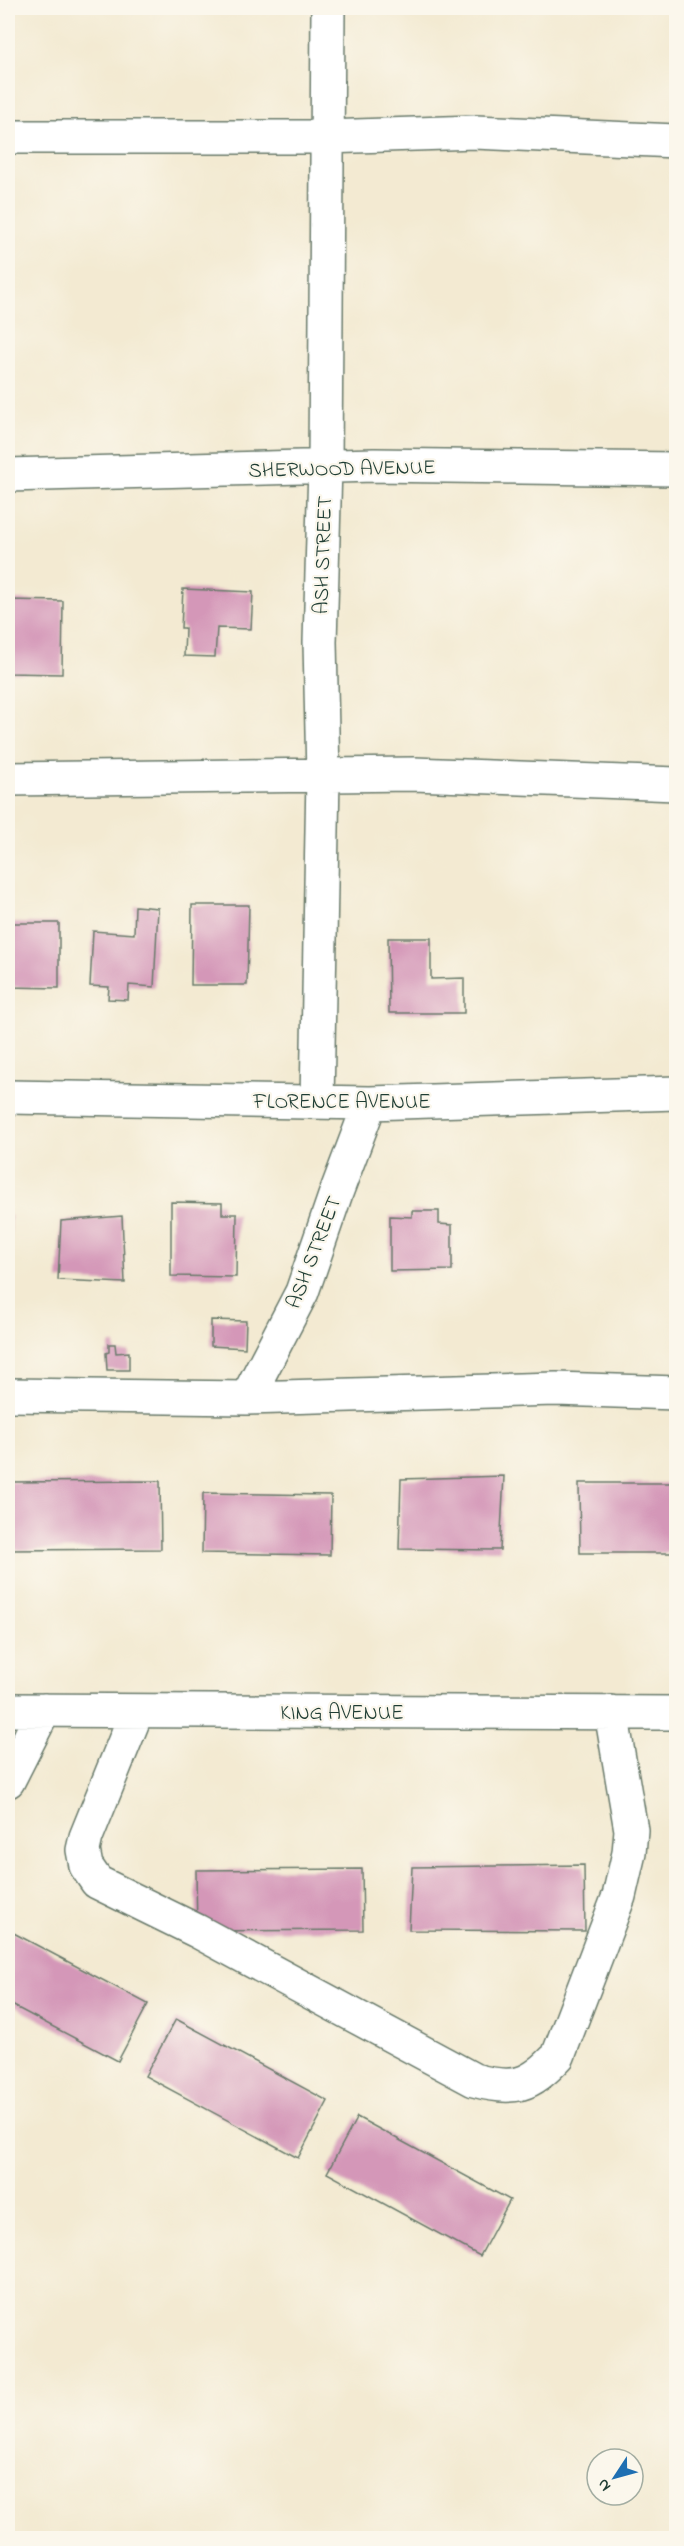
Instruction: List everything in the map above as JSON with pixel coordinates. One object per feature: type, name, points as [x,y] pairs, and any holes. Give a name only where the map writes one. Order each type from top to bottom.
[{"type":"street","name":"ASH STREET","points":[[317,1102],[328,8]]},
{"type":"street","points":[[8,137],[326,137],[475,132],[676,141]]},
{"type":"street","name":"SHERWOOD AVENUE","points":[[8,475],[374,465],[676,469]]},
{"type":"street","points":[[8,779],[414,774],[676,784]]},
{"type":"street","name":"FLORENCE AVENUE","points":[[8,1097],[370,1103],[676,1093]]},
{"type":"street","name":"ASH STREET","points":[[247,1398],[302,1292],[370,1103]]},
{"type":"street","points":[[8,1395],[247,1398],[556,1389],[676,1393]]},
{"type":"street","name":"KING AVENUE","points":[[8,1710],[676,1713]]},
{"type":"street","points":[[8,1781],[44,1710]]},
{"type":"street","points":[[137,1711],[86,1837],[83,1850],[86,1866],[97,1882],[197,1931],[474,2080],[499,2087],[523,2083],[541,2075],[558,2056],[619,1896],[629,1853],[631,1830],[611,1712]]},
{"type":"building","points":[[183,589],[253,592],[251,629],[217,628],[215,657],[184,656],[185,628],[181,628]]},
{"type":"building","points":[[8,600],[63,601],[62,674],[8,673]]},
{"type":"building","points":[[192,905],[249,905],[247,985],[191,985]]},
{"type":"building","points":[[135,906],[158,908],[154,987],[129,985],[128,1000],[108,999],[109,987],[90,986],[93,931],[134,934]]},
{"type":"building","points":[[8,923],[59,923],[59,988],[8,987]]},
{"type":"building","points":[[388,938],[431,938],[431,979],[464,978],[464,1013],[389,1013]]},
{"type":"building","points":[[171,1202],[222,1203],[222,1214],[237,1214],[236,1277],[171,1276]]},
{"type":"building","points":[[412,1211],[439,1211],[439,1224],[452,1225],[452,1270],[390,1271],[390,1216],[412,1217]]},
{"type":"building","points":[[8,1215],[11,1215],[11,1275],[8,1275]]},
{"type":"building","points":[[122,1216],[125,1283],[58,1280],[61,1221]]},
{"type":"building","points":[[211,1320],[246,1321],[245,1348],[211,1346]]},
{"type":"building","points":[[109,1344],[115,1344],[116,1353],[129,1352],[129,1370],[107,1370],[106,1353],[109,1352]]},
{"type":"building","points":[[504,1476],[500,1550],[399,1549],[401,1479]]},
{"type":"building","points":[[160,1481],[161,1549],[8,1550],[8,1482]]},
{"type":"building","points":[[579,1483],[676,1483],[676,1553],[580,1553]]},
{"type":"building","points":[[203,1493],[331,1495],[330,1555],[202,1553]]},
{"type":"building","points":[[584,1865],[585,1931],[409,1930],[412,1867]]},
{"type":"building","points":[[362,1869],[363,1930],[197,1931],[196,1870]]},
{"type":"building","points":[[676,1894],[676,1919],[670,1917]]},
{"type":"building","points":[[8,1930],[148,2004],[118,2061],[8,2003]]},
{"type":"building","points":[[176,2019],[328,2101],[298,2158],[145,2076]]},
{"type":"building","points":[[357,2117],[510,2200],[480,2256],[327,2173]]}]
